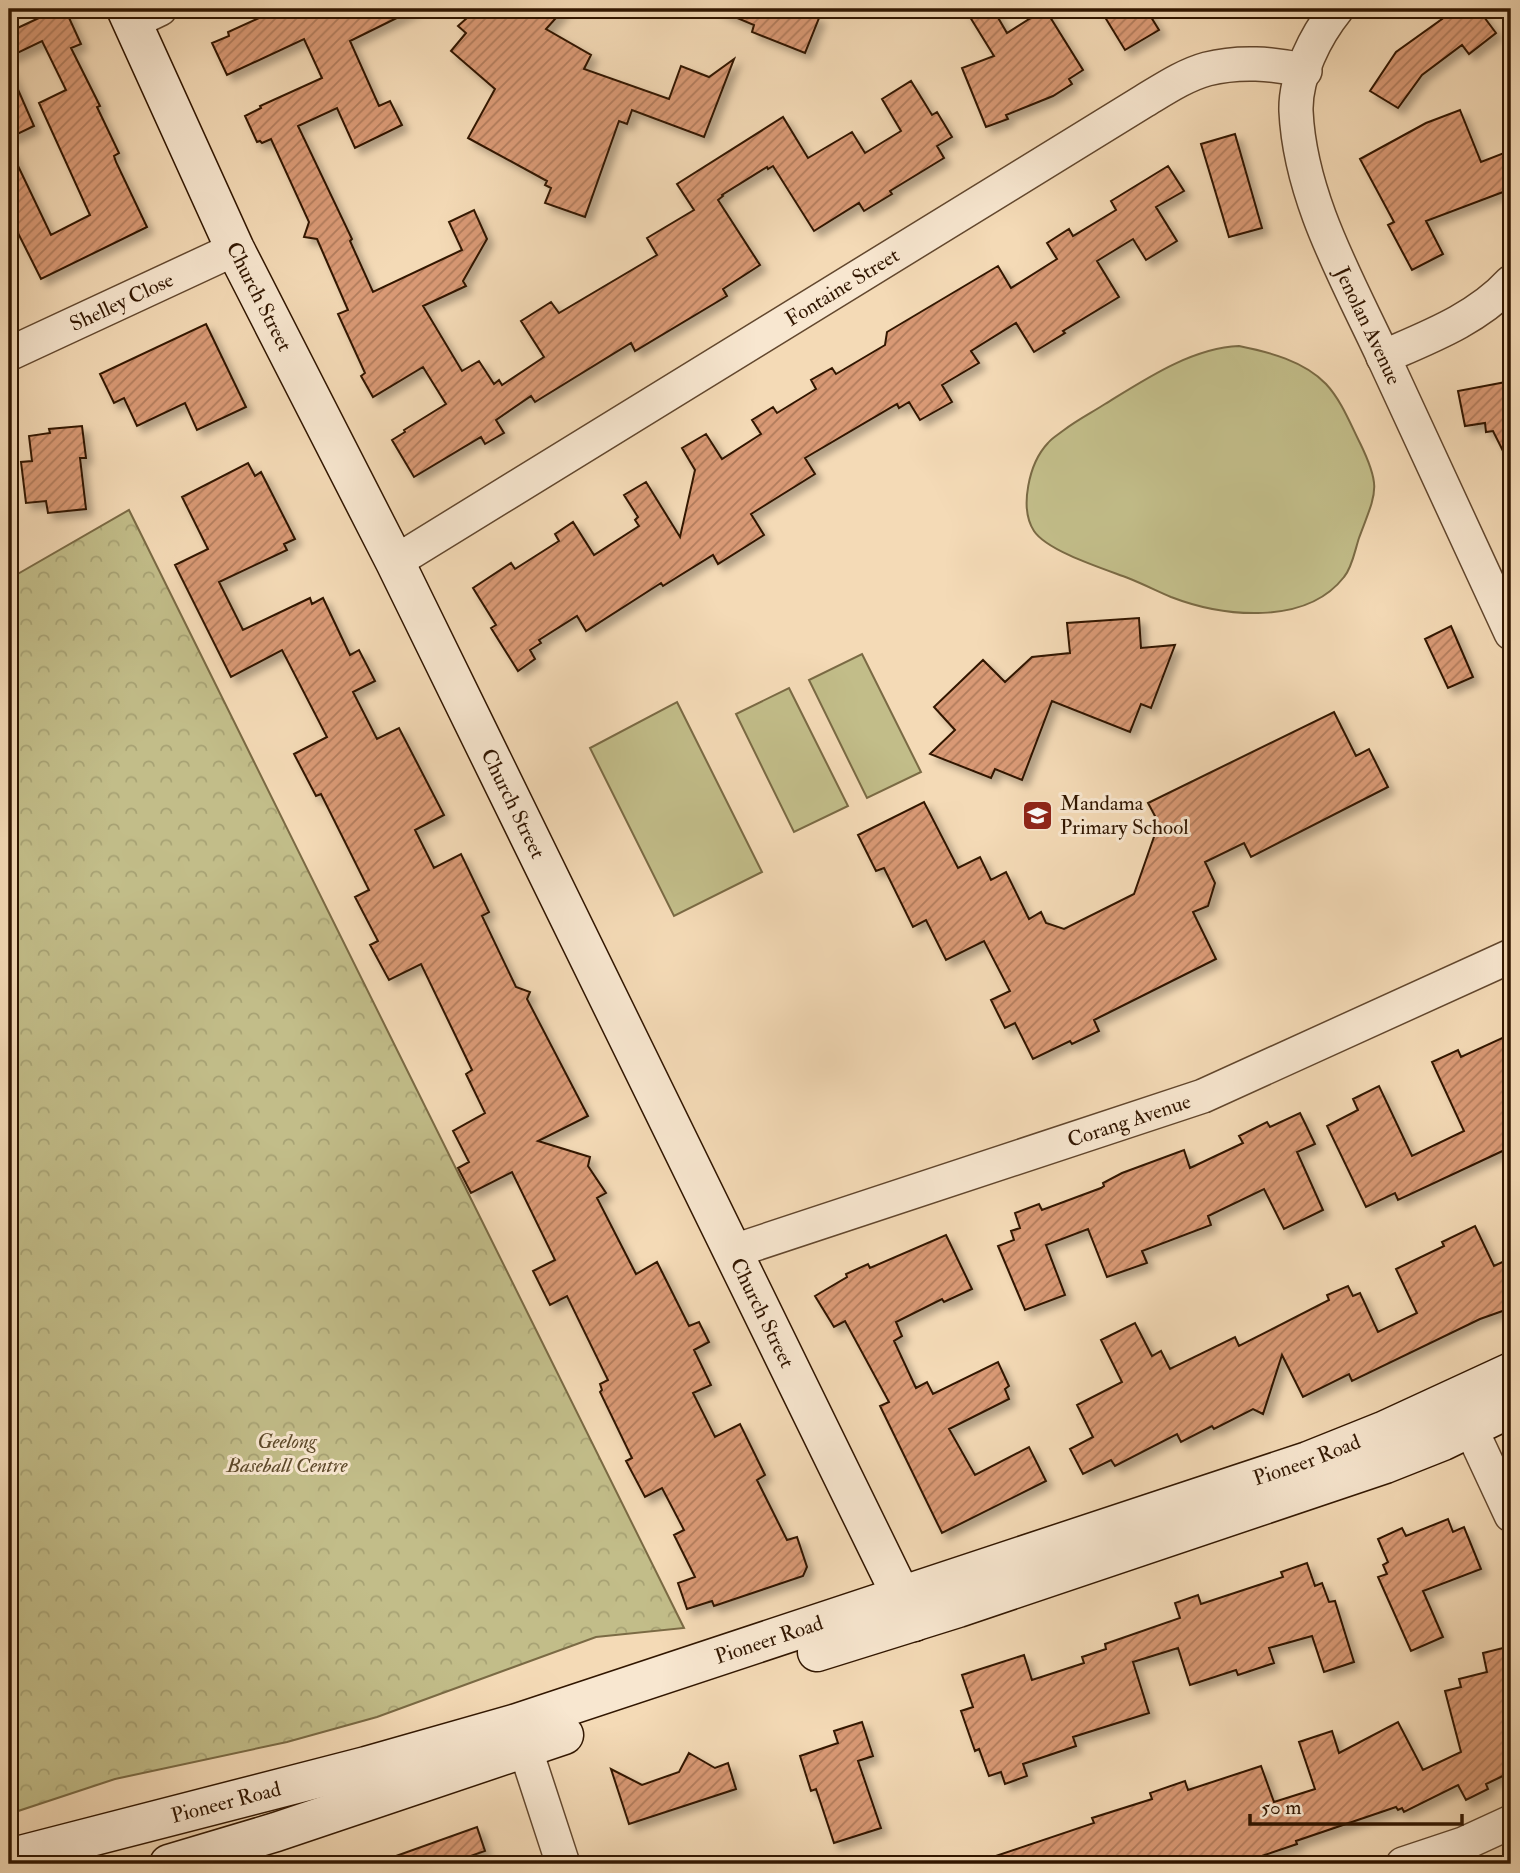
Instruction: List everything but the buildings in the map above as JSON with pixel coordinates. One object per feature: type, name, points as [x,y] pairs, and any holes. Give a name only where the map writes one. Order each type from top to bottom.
[{"type":"main road","name":"Church Street","points":[[140,13],[234,249],[395,562],[907,1609]]},
{"type":"main road","name":"Pioneer Road","points":[[1463,1413],[1511,1372]]},
{"type":"main road","name":"Pioneer Road","points":[[183,1862],[276,1832],[521,1736],[907,1609],[1344,1448],[1463,1413],[1511,1408]]},
{"type":"main road","name":"Pioneer Road","points":[[9,1858],[174,1816],[521,1736]]},
{"type":"main road","points":[[174,1816],[183,1862]]},
{"type":"street","name":"Jenolan Avenue","points":[[1337,9],[1313,48],[1304,71],[1296,108],[1305,173],[1328,235],[1511,633]]},
{"type":"street","name":"Fontaine Street","points":[[395,562],[1144,101],[1184,79],[1205,69],[1232,66],[1285,66],[1304,71]]},
{"type":"street","name":"Shelley Close","points":[[9,354],[234,249]]},
{"type":"street","points":[[1384,357],[1448,328],[1493,301],[1511,282]]},
{"type":"street","name":"Corang Avenue","points":[[734,1251],[1203,1096],[1511,956]]},
{"type":"street","points":[[1463,1413],[1511,1515]]},
{"type":"street","points":[[521,1736],[563,1864]]},
{"type":"street","points":[[1403,1864],[1463,1843],[1511,1822]]},
{"type":"green space","points":[[1239,346],[1297,363],[1326,384],[1345,412],[1372,470],[1373,500],[1351,564],[1344,577],[1328,593],[1308,604],[1286,610],[1263,613],[1215,609],[1171,597],[1077,559],[1051,546],[1034,531],[1027,510],[1028,486],[1036,462],[1050,441],[1069,426],[1169,367],[1203,353]]},
{"type":"green space","name":"Geelong Baseball Centre","points":[[129,510],[684,1628],[596,1637],[377,1717],[287,1742],[115,1779],[9,1814],[9,579]]},
{"type":"green space","points":[[862,654],[921,772],[867,798],[809,680]]},
{"type":"green space","points":[[789,688],[848,806],[794,832],[736,714]]},
{"type":"green space","points":[[677,702],[762,872],[674,916],[590,748]]},
{"type":"place","name":"Mandama Primary School","points":[[1037,815]]}]
